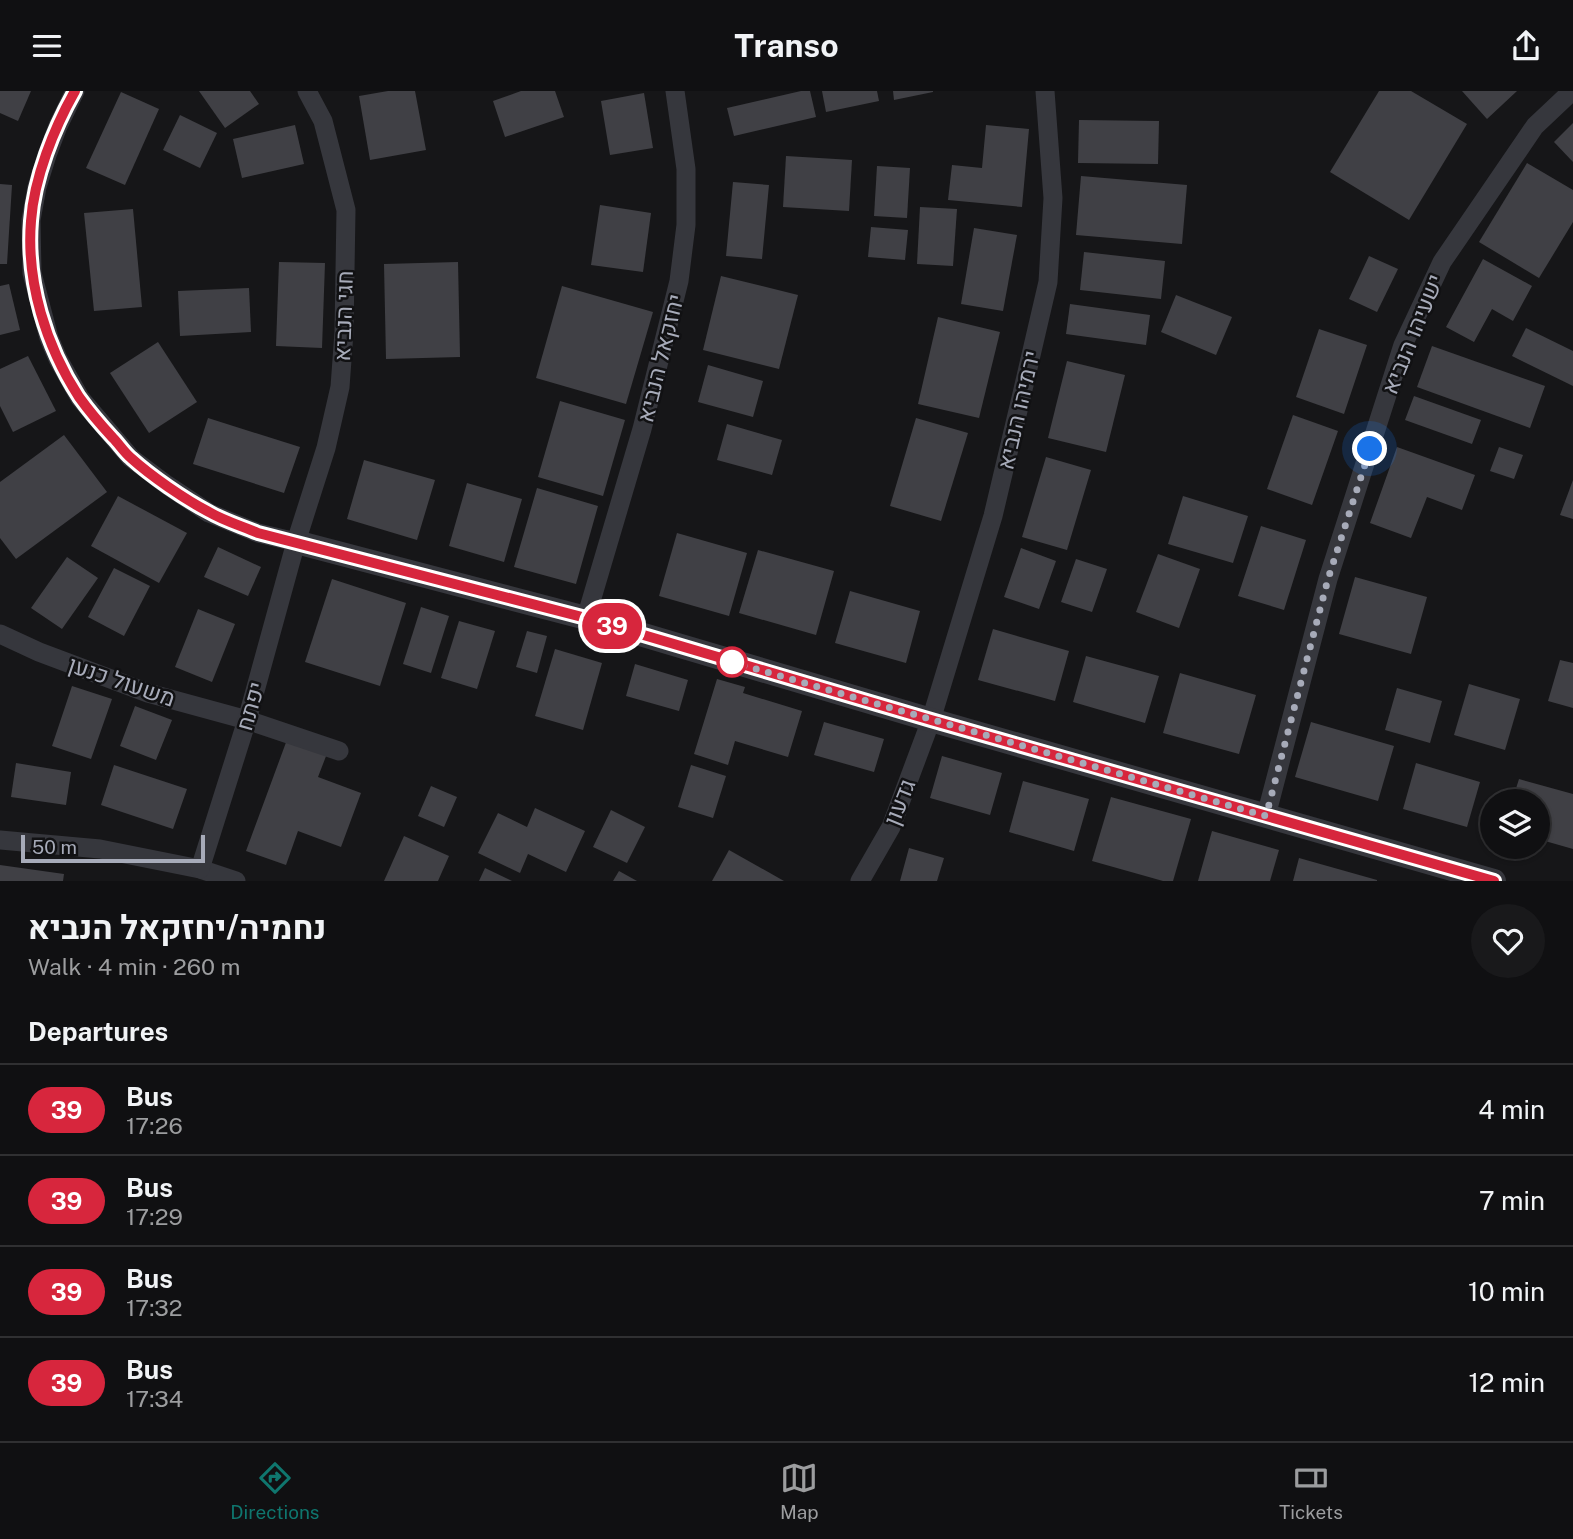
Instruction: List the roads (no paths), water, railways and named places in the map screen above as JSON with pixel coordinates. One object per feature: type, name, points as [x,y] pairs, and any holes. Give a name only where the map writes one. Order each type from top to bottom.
[{"type":"street","points":[[75,91],[47,155],[31,220],[32,273],[49,338],[80,398],[131,457],[209,513],[258,533],[586,618],[1494,881]]},
{"type":"street","name":"חגי הנביא","points":[[296,542],[326,448],[338,399],[344,332],[346,210],[323,121],[307,91]]},
{"type":"street","name":"יחזקאל הנביא","points":[[586,618],[642,429],[679,281],[686,225],[686,169],[676,91]]},
{"type":"street","name":"ירמיהו הנביא","points":[[931,720],[993,516],[1048,282],[1053,198],[1045,91]]},
{"type":"street","name":"ישעיהו הנביא","points":[[1266,816],[1328,579],[1403,345],[1442,262],[1535,126],[1572,91]]},
{"type":"street","name":"יפתח","points":[[200,869],[247,720],[296,542]]},
{"type":"street","name":"משעול כנען","points":[[0,634],[38,652],[148,693],[247,720],[339,751]]},
{"type":"street","name":"גדעון","points":[[860,881],[891,827],[931,720]]},
{"type":"street","points":[[0,839],[100,849],[200,869],[236,881]]}]
